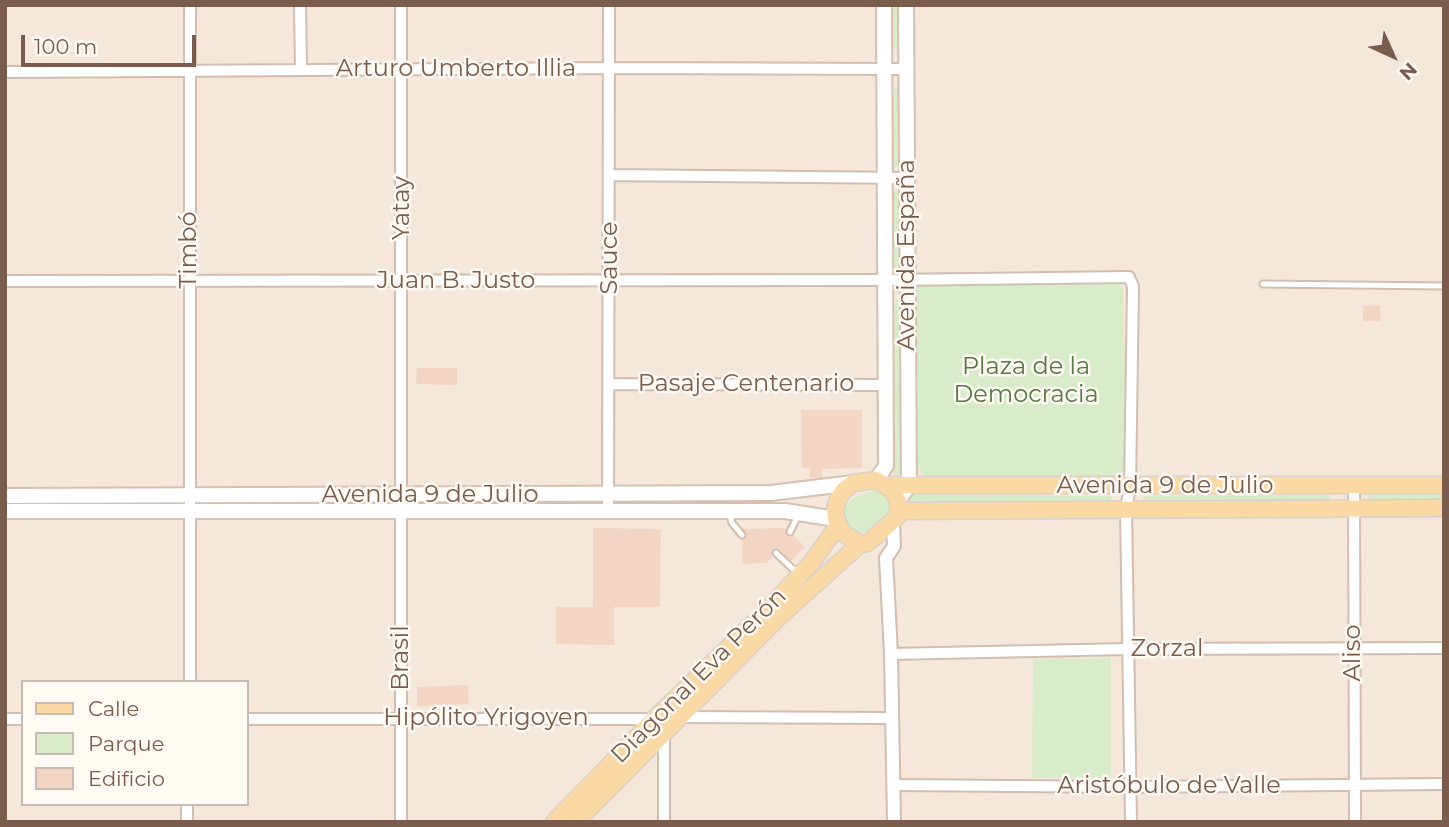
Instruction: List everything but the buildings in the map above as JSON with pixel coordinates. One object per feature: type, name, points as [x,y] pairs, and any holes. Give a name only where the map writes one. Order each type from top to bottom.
[{"type":"main road","name":"Avenida España","points":[[881,483],[886,466],[884,5]]},
{"type":"main road","name":"Avenida España","points":[[906,5],[909,485]]},
{"type":"main road","name":"Avenida 9 de Julio","points":[[5,496],[191,502],[401,502],[609,493],[771,493],[853,483]]},
{"type":"main road","points":[[896,511],[881,483],[853,483],[838,499],[837,522],[848,538],[864,543],[896,511],[909,485]]},
{"type":"main road","name":"Avenida 9 de Julio","points":[[881,483],[1130,486],[1444,485]]},
{"type":"main road","name":"Avenida 9 de Julio","points":[[5,511],[191,502]]},
{"type":"main road","name":"Avenida 9 de Julio","points":[[401,502],[608,511],[799,513],[837,522]]},
{"type":"main road","name":"Avenida 9 de Julio","points":[[896,511],[1444,508]]},
{"type":"main road","name":"Diagonal Eva Perón","points":[[554,822],[800,575],[812,562],[837,522]]},
{"type":"main road","name":"Diagonal Eva Perón","points":[[576,822],[779,617],[864,543]]},
{"type":"street","name":"Timbó","points":[[190,5],[190,680]]},
{"type":"street","points":[[300,5],[301,70]]},
{"type":"street","name":"Yatay","points":[[401,5],[401,502]]},
{"type":"street","name":"Sauce","points":[[608,511],[609,5]]},
{"type":"street","name":"Arturo Umberto Illia","points":[[5,72],[906,69]]},
{"type":"street","points":[[610,175],[906,178]]},
{"type":"street","name":"Juan B. Justo","points":[[5,281],[907,280],[1129,277],[1133,286],[1130,486]]},
{"type":"street","name":"Pasaje Centenario","points":[[609,384],[884,385]]},
{"type":"street","name":"Aliso","points":[[1354,485],[1352,648],[1355,822]]},
{"type":"street","points":[[1130,486],[1126,509],[1131,822]]},
{"type":"street","name":"Brasil","points":[[401,502],[401,822]]},
{"type":"street","points":[[894,822],[886,558],[894,546],[896,511]]},
{"type":"street","points":[[864,543],[886,558]]},
{"type":"street","name":"Zorzal","points":[[891,654],[1129,649],[1444,648]]},
{"type":"street","name":"Hipólito Yrigoyen","points":[[248,719],[892,718]]},
{"type":"street","points":[[664,734],[664,822]]},
{"type":"street","name":"Aristóbulo de Valle","points":[[893,785],[1131,787],[1444,784]]},
{"type":"lane","points":[[1263,284],[1444,286]]},
{"type":"lane","points":[[729,512],[732,523],[742,535]]},
{"type":"lane","points":[[790,532],[799,513]]},
{"type":"lane","points":[[776,553],[800,575]]},
{"type":"shaded area","points":[[5,5],[1444,5],[1444,822],[5,822]]},
{"type":"green space","points":[[889,5],[899,5],[900,46],[890,47]]},
{"type":"green space","points":[[891,89],[900,89],[901,168],[892,168]]},
{"type":"green space","points":[[893,191],[902,191],[903,269],[893,269]]},
{"type":"green space","name":"Plaza de la Democracia","points":[[1117,281],[1123,287],[1126,464],[1117,479],[929,479],[914,466],[915,285]]},
{"type":"green space","points":[[895,300],[903,300],[902,474],[893,474]]},
{"type":"green space","points":[[872,491],[882,492],[889,502],[887,513],[867,531],[850,534],[841,519],[844,507],[855,497]]},
{"type":"green space","points":[[1369,493],[1444,493],[1444,501],[1369,501]]},
{"type":"green space","points":[[910,494],[1111,496],[1111,504],[909,502]]},
{"type":"green space","points":[[1143,495],[1330,495],[1330,503],[1143,503]]},
{"type":"green space","points":[[1111,658],[1111,778],[1032,778],[1033,659]]}]
